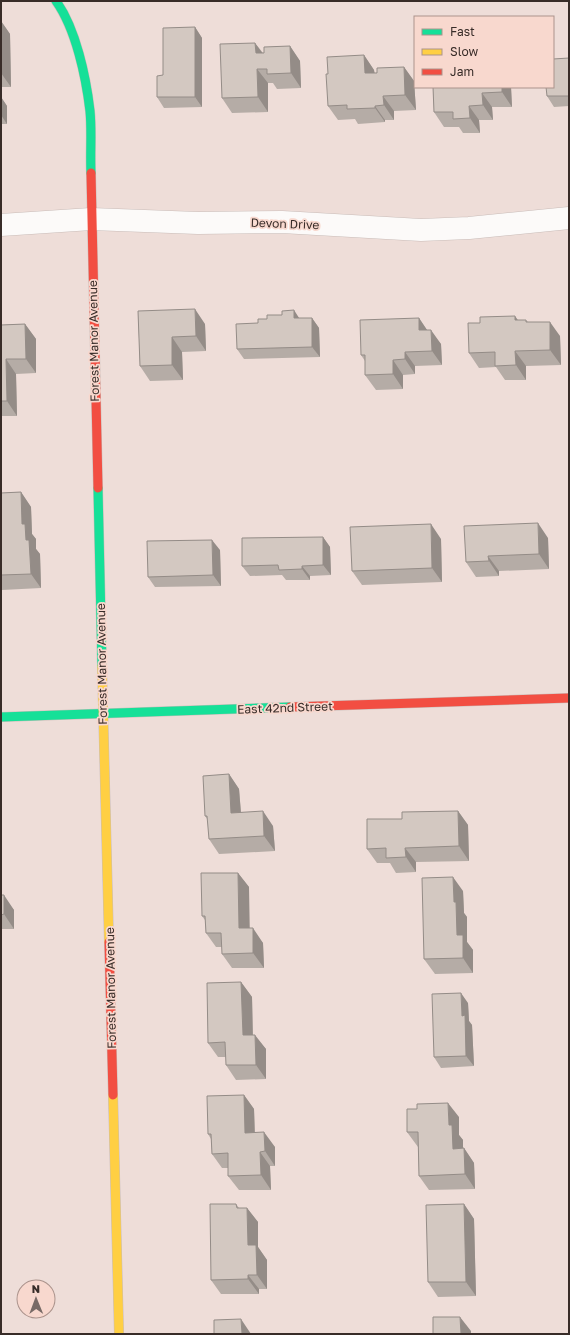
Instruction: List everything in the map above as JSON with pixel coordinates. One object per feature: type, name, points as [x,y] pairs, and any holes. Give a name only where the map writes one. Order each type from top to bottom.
[{"type":"street","name":"Forest Manor Avenue","points":[[56,1],[66,14],[80,61],[90,112],[91,219],[119,1334]]},
{"type":"street","name":"Devon Drive","points":[[1,225],[91,219],[198,223],[282,222],[421,230],[469,228],[569,218]]},
{"type":"street","name":"East 42nd Street","points":[[1,717],[569,698]]},
{"type":"street","points":[[569,698],[569,703]]},
{"type":"building","points":[[195,27],[195,97],[157,97],[157,76],[163,75],[163,28]]},
{"type":"building","points":[[255,43],[256,53],[264,53],[264,47],[290,46],[291,73],[267,74],[267,69],[257,69],[258,97],[222,98],[220,44]]},
{"type":"building","points":[[364,55],[365,73],[377,73],[377,68],[404,67],[405,95],[383,96],[384,105],[375,106],[375,108],[347,109],[347,105],[328,106],[326,74],[328,74],[327,57]]},
{"type":"building","points":[[569,58],[569,96],[547,96],[546,88],[554,88],[554,59]]},
{"type":"building","points":[[433,88],[502,88],[502,92],[482,93],[483,105],[469,106],[470,118],[453,119],[453,112],[434,112]]},
{"type":"building","points":[[195,309],[196,336],[172,337],[172,365],[140,366],[138,311]]},
{"type":"building","points":[[294,310],[294,318],[312,318],[312,347],[237,349],[236,324],[258,323],[258,319],[267,319],[267,315],[282,315],[282,311]]},
{"type":"building","points":[[515,316],[515,320],[526,320],[526,322],[550,322],[550,350],[515,351],[516,365],[495,366],[495,352],[469,353],[468,323],[480,323],[480,317]]},
{"type":"building","points":[[419,318],[419,330],[431,330],[432,351],[405,352],[405,359],[393,360],[393,374],[365,375],[365,355],[361,355],[360,320]]},
{"type":"building","points":[[25,324],[26,359],[6,359],[7,401],[1,401],[1,325]]},
{"type":"building","points":[[21,492],[22,524],[25,524],[26,540],[29,540],[31,574],[1,575],[1,493]]},
{"type":"building","points":[[538,523],[539,554],[488,556],[489,561],[466,562],[464,526]]},
{"type":"building","points":[[431,524],[432,568],[352,571],[350,527]]},
{"type":"building","points":[[323,537],[323,565],[302,566],[302,569],[279,570],[278,565],[242,566],[242,538]]},
{"type":"building","points":[[212,540],[213,575],[148,577],[147,541]]},
{"type":"building","points":[[229,774],[231,813],[263,811],[264,836],[209,839],[207,816],[205,816],[203,776]]},
{"type":"building","points":[[458,811],[459,846],[405,848],[406,857],[386,858],[386,848],[367,849],[367,819],[402,819],[402,812]]},
{"type":"building","points":[[201,873],[238,873],[239,928],[253,928],[253,953],[222,954],[221,933],[206,933],[205,916],[202,916]]},
{"type":"building","points":[[453,877],[454,902],[456,902],[457,935],[463,935],[463,958],[424,959],[422,878]]},
{"type":"building","points":[[1,895],[4,895],[4,914],[1,915]]},
{"type":"building","points":[[241,982],[243,1035],[255,1035],[256,1065],[226,1065],[225,1042],[208,1043],[207,983]]},
{"type":"building","points":[[461,993],[462,1016],[465,1015],[466,1056],[434,1057],[432,994]]},
{"type":"building","points":[[244,1095],[245,1133],[264,1132],[265,1151],[260,1152],[261,1175],[228,1176],[228,1153],[212,1154],[211,1134],[208,1134],[207,1096]]},
{"type":"building","points":[[448,1103],[449,1125],[452,1125],[453,1149],[464,1148],[465,1174],[419,1176],[418,1132],[407,1132],[407,1109],[417,1109],[417,1104]]},
{"type":"building","points":[[210,1204],[236,1204],[237,1208],[247,1208],[248,1245],[256,1245],[257,1275],[248,1275],[248,1279],[211,1280]]},
{"type":"building","points":[[464,1204],[466,1282],[428,1282],[426,1205]]},
{"type":"building","points":[[433,1317],[460,1317],[461,1334],[433,1334]]},
{"type":"building","points":[[241,1319],[242,1334],[214,1334],[214,1320]]},
{"type":"traffic: fast","points":[[56,1],[69,25],[79,54],[86,83],[91,119],[91,173]]},
{"type":"traffic: fast","points":[[98,488],[102,666]]},
{"type":"traffic: fast","points":[[1,717],[290,707]]},
{"type":"traffic: slow","points":[[102,666],[109,942]]},
{"type":"traffic: slow","points":[[113,1095],[119,1334]]},
{"type":"traffic: jam","points":[[91,173],[98,488]]},
{"type":"traffic: jam","points":[[290,707],[569,698]]},
{"type":"traffic: jam","points":[[109,942],[113,1095]]}]
